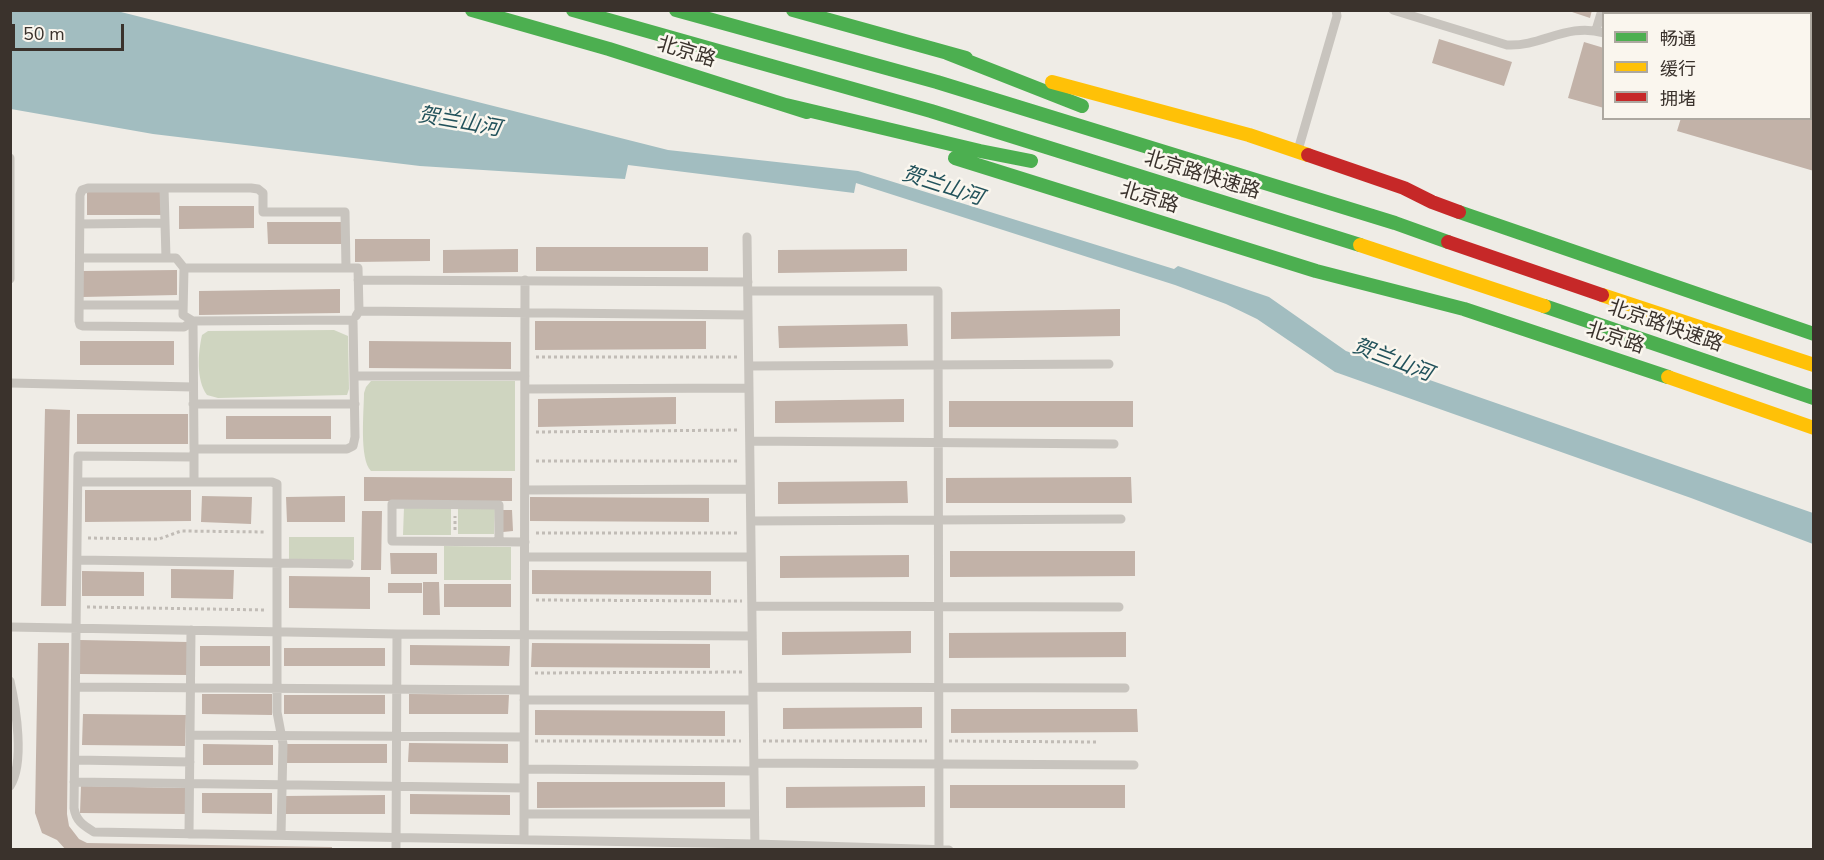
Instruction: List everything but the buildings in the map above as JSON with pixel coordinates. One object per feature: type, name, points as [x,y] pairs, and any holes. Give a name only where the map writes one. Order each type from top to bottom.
[{"type":"main road","name":"北京路","points":[[472,10],[609,50],[1316,271],[1464,309],[1814,428]]},
{"type":"main road","name":"北京路快速路","points":[[573,10],[931,111],[1429,267],[1814,398]]},
{"type":"main road","name":"北京路快速路","points":[[676,10],[948,86],[1395,224],[1814,365]]},
{"type":"main road","points":[[793,10],[1249,135],[1404,188],[1432,202],[1482,221],[1814,334]]},
{"type":"main road","points":[[947,53],[1098,112]]},
{"type":"main road","points":[[786,105],[1045,165]]},
{"type":"main road","points":[[1382,205],[1513,265]]},
{"type":"main road","points":[[1295,239],[1429,267]]},
{"type":"lane","points":[[1298,152],[1337,16],[1336,10]]},
{"type":"lane","points":[[1394,10],[1507,45],[1522,46],[1579,29],[1600,32],[1602,10]]},
{"type":"lane","points":[[10,158],[10,279]]},
{"type":"lane","points":[[193,321],[184,327],[80,325],[82,190],[88,188],[258,189],[262,193],[263,212],[345,212],[346,268]]},
{"type":"lane","points":[[164,188],[166,258]]},
{"type":"lane","points":[[80,224],[165,224]]},
{"type":"lane","points":[[747,237],[755,847]]},
{"type":"lane","points":[[80,258],[176,258],[184,268],[183,315],[193,321],[353,320]]},
{"type":"lane","points":[[184,268],[358,268],[358,312],[353,320],[355,437],[353,446],[347,449],[78,456],[74,782],[75,816],[81,824],[94,832],[396,837],[755,847],[949,849]]},
{"type":"lane","points":[[358,280],[525,280],[938,291],[939,849]]},
{"type":"lane","points":[[524,840],[525,280]]},
{"type":"lane","points":[[81,305],[183,305]]},
{"type":"lane","points":[[358,312],[748,315]]},
{"type":"lane","points":[[193,321],[194,482]]},
{"type":"lane","points":[[749,362],[938,365],[1109,364]]},
{"type":"lane","points":[[354,376],[525,376]]},
{"type":"lane","points":[[10,383],[193,387]]},
{"type":"lane","points":[[525,389],[749,388]]},
{"type":"lane","points":[[193,404],[355,404]]},
{"type":"lane","points":[[750,441],[1114,444]]},
{"type":"lane","points":[[78,482],[272,482],[278,484],[276,632],[277,712],[283,744],[281,835]]},
{"type":"lane","points":[[525,490],[750,489]]},
{"type":"lane","points":[[499,542],[499,505],[392,504],[392,541],[499,542],[525,537]]},
{"type":"lane","points":[[751,521],[1121,519]]},
{"type":"lane","points":[[525,557],[751,557]]},
{"type":"lane","points":[[77,560],[349,564]]},
{"type":"lane","points":[[752,604],[1119,607]]},
{"type":"lane","points":[[10,627],[397,634],[752,636]]},
{"type":"lane","points":[[189,834],[191,630]]},
{"type":"lane","points":[[396,849],[397,634]]},
{"type":"lane","points":[[10,681],[18,717],[16,777],[10,786]]},
{"type":"lane","points":[[76,687],[397,690],[753,700]]},
{"type":"lane","points":[[753,687],[1125,688]]},
{"type":"lane","points":[[190,735],[524,739]]},
{"type":"lane","points":[[75,760],[190,762]]},
{"type":"lane","points":[[524,769],[939,764],[1134,765]]},
{"type":"lane","points":[[74,782],[524,788]]},
{"type":"lane","points":[[524,814],[754,814]]},
{"type":"path","points":[[525,357],[749,362]]},
{"type":"path","points":[[525,432],[750,430]]},
{"type":"path","points":[[525,461],[750,461]]},
{"type":"path","points":[[455,505],[455,542]]},
{"type":"path","points":[[77,538],[159,539],[181,531],[278,532]]},
{"type":"path","points":[[525,537],[751,533]]},
{"type":"path","points":[[525,600],[752,604]]},
{"type":"path","points":[[76,607],[276,611]]},
{"type":"path","points":[[524,674],[753,672]]},
{"type":"path","points":[[524,739],[1099,742]]},
{"type":"green space","points":[[334,330],[348,336],[349,389],[347,395],[218,398],[207,395],[203,389],[199,366],[200,350],[202,335],[208,331]]},
{"type":"green space","points":[[371,381],[515,381],[515,471],[371,471],[365,456],[363,434],[364,393]]},
{"type":"green space","points":[[404,507],[451,508],[451,535],[403,535]]},
{"type":"green space","points":[[458,508],[495,508],[494,534],[458,534]]},
{"type":"green space","points":[[289,537],[354,537],[354,560],[289,560]]},
{"type":"green space","points":[[444,546],[511,547],[511,580],[444,580]]},
{"type":"water","name":"贺兰山河","points":[[10,11],[117,11],[668,150],[858,171],[1174,269],[1178,266],[1269,297],[1346,351],[1813,513],[1813,544],[1691,498],[1335,372],[1257,319],[1226,304],[1175,285],[856,183],[854,193],[628,165],[625,179],[420,166],[153,134],[11,109]]},
{"type":"traffic: fast","points":[[472,10],[609,49],[807,112]]},
{"type":"traffic: fast","points":[[573,10],[931,111],[1360,245]]},
{"type":"traffic: fast","points":[[676,10],[937,82],[1395,223],[1448,242]]},
{"type":"traffic: fast","points":[[793,10],[966,58]]},
{"type":"traffic: fast","points":[[947,53],[1082,106]]},
{"type":"traffic: fast","points":[[786,105],[1031,161]]},
{"type":"traffic: fast","points":[[955,158],[1316,271],[1464,309],[1668,377]]},
{"type":"traffic: fast","points":[[1459,212],[1814,334]]},
{"type":"traffic: fast","points":[[1544,306],[1814,398]]},
{"type":"traffic: slow","points":[[1052,82],[1249,135],[1308,155]]},
{"type":"traffic: slow","points":[[1360,245],[1544,306]]},
{"type":"traffic: slow","points":[[1602,295],[1814,365]]},
{"type":"traffic: slow","points":[[1668,377],[1814,428]]},
{"type":"traffic: jam","points":[[1308,155],[1404,188],[1459,212]]},
{"type":"traffic: jam","points":[[1448,242],[1602,295]]}]
